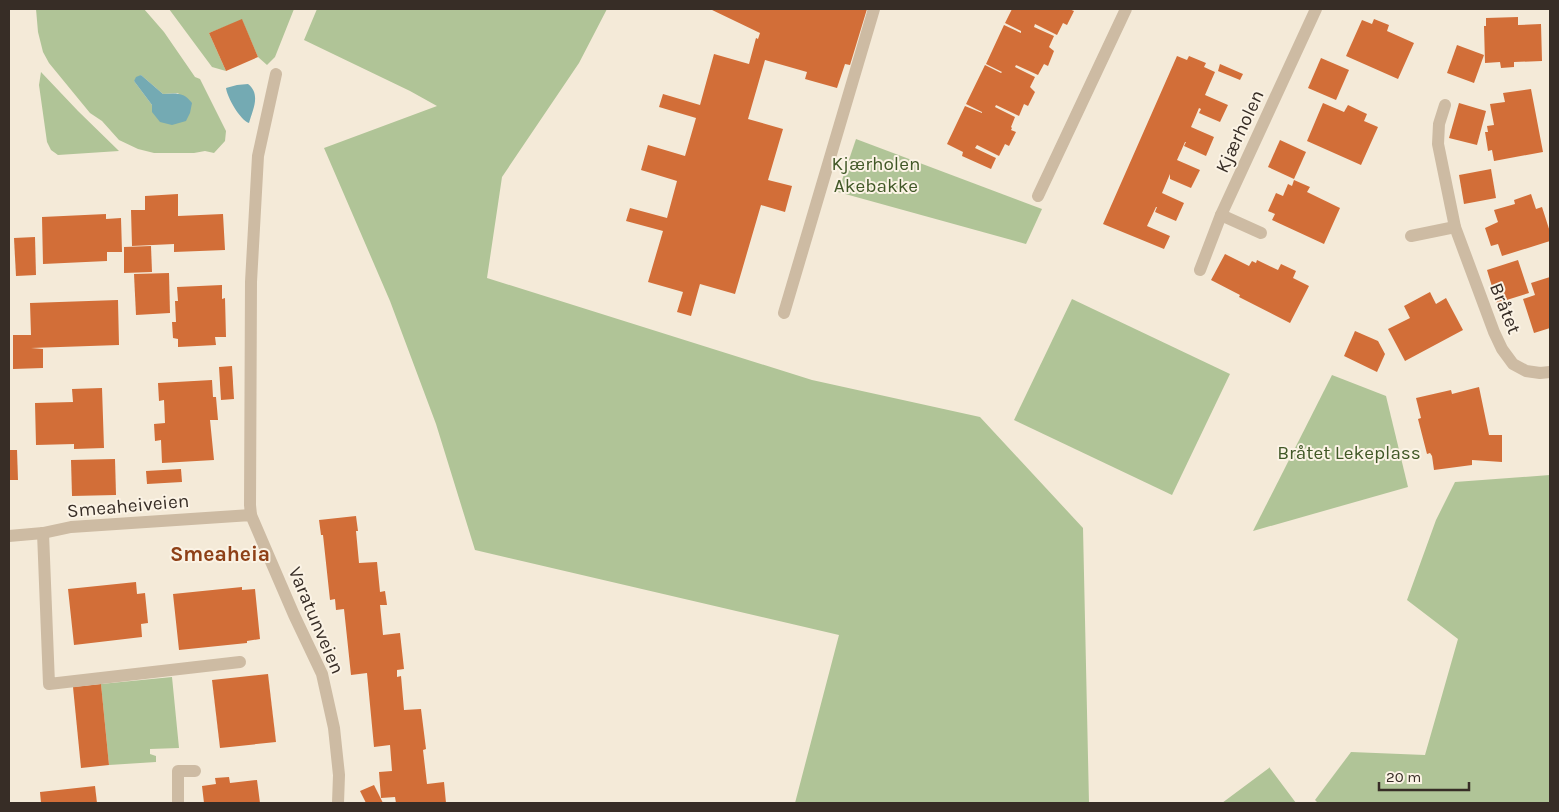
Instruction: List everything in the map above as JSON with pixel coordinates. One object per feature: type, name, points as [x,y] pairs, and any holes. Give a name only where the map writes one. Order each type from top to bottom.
[{"type":"street","points":[[784,313],[874,9]]},
{"type":"street","points":[[1038,196],[1126,9]]},
{"type":"street","name":"Kjærholen","points":[[1200,270],[1220,215],[1316,9]]},
{"type":"street","points":[[251,515],[251,282],[258,166],[264,124],[276,74]]},
{"type":"street","name":"Bråtet","points":[[1445,105],[1439,124],[1438,144],[1455,226],[1494,332],[1502,349],[1513,364],[1526,370],[1550,372]]},
{"type":"street","points":[[1220,215],[1261,233]]},
{"type":"street","points":[[1410,236],[1455,226]]},
{"type":"street","name":"Smeaheiveien","points":[[9,536],[43,533],[71,527],[251,515]]},
{"type":"street","name":"Varatunveien","points":[[251,515],[294,615],[322,674],[334,728],[339,775],[338,803]]},
{"type":"street","points":[[43,533],[49,684],[240,662]]},
{"type":"street","points":[[178,803],[178,771],[195,771]]},
{"type":"green space","points":[[36,9],[144,9],[164,32],[195,77],[200,79],[226,131],[225,141],[214,153],[205,151],[194,153],[154,153],[138,149],[119,140],[102,121],[90,113],[49,63],[43,52],[38,32]],"holes":[[[141,75],[163,94],[179,93],[152,112],[152,105],[134,81]]]},
{"type":"green space","points":[[169,9],[294,9],[275,57],[267,65],[258,57],[242,20],[209,33],[226,71],[212,67]]},
{"type":"green space","points":[[317,9],[607,9],[579,63],[502,177],[487,278],[812,380],[980,417],[1083,528],[1089,803],[795,803],[839,635],[475,550],[436,424],[390,301],[324,148],[437,106],[304,40]]},
{"type":"green space","points":[[41,72],[119,151],[58,155],[51,150],[47,142],[39,85]]},
{"type":"green space","name":"Kjærholen Akebakke","points":[[856,139],[1042,209],[1026,244],[838,192]]},
{"type":"green space","points":[[1072,299],[1230,374],[1172,495],[1014,420]]},
{"type":"green space","name":"Bråtet Lekeplass","points":[[1332,375],[1386,396],[1408,487],[1253,531]]},
{"type":"green space","points":[[1550,475],[1550,803],[1318,803],[1315,800],[1351,752],[1425,755],[1458,639],[1407,600],[1436,520],[1455,482]]},
{"type":"green space","points":[[172,677],[179,748],[150,749],[150,754],[156,756],[156,762],[109,765],[101,684]]},
{"type":"green space","points":[[1269,768],[1296,803],[1222,803]]},
{"type":"water","points":[[141,75],[163,94],[179,94],[189,99],[192,103],[186,121],[172,125],[160,122],[152,112],[152,105],[134,81],[136,77]]},
{"type":"water","points":[[248,84],[252,88],[255,97],[249,123],[234,108],[226,88]]},
{"type":"building","points":[[710,9],[867,9],[850,65],[845,64],[837,88],[805,79],[807,72],[765,60],[748,119],[783,129],[768,180],[792,186],[785,212],[761,205],[735,294],[700,284],[691,316],[677,312],[683,292],[648,282],[663,231],[626,221],[630,208],[667,218],[677,181],[641,170],[648,145],[685,156],[696,118],[659,107],[663,94],[700,105],[714,54],[749,64],[756,38],[758,39],[760,33]]},
{"type":"building","points":[[1012,9],[1069,9],[1074,11],[1067,25],[1063,23],[1057,35],[1035,24],[1034,27],[1054,36],[1049,47],[1054,51],[1048,66],[1044,64],[1038,75],[1016,65],[1015,67],[1035,77],[1030,87],[1035,92],[1028,106],[1024,104],[1019,116],[996,105],[995,107],[1015,117],[1011,130],[1016,132],[1009,146],[1005,144],[999,156],[977,145],[975,148],[996,158],[991,169],[962,156],[963,152],[947,144],[965,106],[982,113],[966,104],[985,65],[1002,72],[986,64],[1004,25],[1021,33],[1021,31],[1005,23]]},
{"type":"building","points":[[1518,17],[1518,25],[1541,24],[1542,61],[1514,62],[1514,67],[1501,68],[1500,62],[1485,63],[1484,26],[1486,26],[1486,18]]},
{"type":"building","points":[[242,19],[258,57],[226,71],[209,33]]},
{"type":"building","points":[[1374,19],[1389,25],[1387,31],[1414,43],[1398,79],[1346,56],[1362,20],[1372,24]]},
{"type":"building","points":[[1457,45],[1484,55],[1474,83],[1447,73]]},
{"type":"building","points":[[1177,56],[1187,60],[1189,56],[1206,63],[1204,67],[1215,72],[1205,95],[1228,105],[1220,122],[1199,113],[1201,109],[1199,108],[1191,127],[1214,137],[1206,156],[1184,146],[1185,142],[1177,160],[1200,170],[1191,188],[1170,179],[1170,174],[1162,193],[1184,203],[1176,221],[1155,212],[1156,207],[1147,226],[1170,236],[1164,249],[1103,224]]},
{"type":"building","points":[[1321,58],[1349,70],[1336,100],[1308,88]]},
{"type":"building","points":[[1220,64],[1243,74],[1240,80],[1218,71]]},
{"type":"building","points":[[1531,89],[1543,152],[1494,161],[1492,150],[1488,151],[1485,132],[1488,132],[1487,126],[1494,125],[1490,104],[1505,102],[1503,93]]},
{"type":"building","points":[[1323,103],[1344,112],[1348,105],[1367,114],[1364,121],[1378,127],[1361,165],[1307,141]]},
{"type":"building","points":[[1459,103],[1486,111],[1477,145],[1449,138]]},
{"type":"building","points":[[1280,140],[1306,152],[1294,179],[1268,167]]},
{"type":"building","points":[[1491,169],[1496,198],[1464,204],[1459,175]]},
{"type":"building","points":[[1294,180],[1310,187],[1307,192],[1340,208],[1324,244],[1272,220],[1275,214],[1268,211],[1276,193],[1283,196],[1288,184],[1292,186]]},
{"type":"building","points":[[178,194],[178,216],[223,214],[225,250],[174,252],[174,244],[132,246],[131,210],[145,210],[145,196]]},
{"type":"building","points":[[1531,194],[1536,209],[1542,207],[1550,232],[1550,241],[1502,256],[1498,244],[1491,246],[1485,228],[1498,222],[1494,210],[1515,204],[1514,200]]},
{"type":"building","points":[[106,214],[106,219],[121,218],[122,252],[107,252],[107,261],[43,264],[42,217]]},
{"type":"building","points":[[35,237],[36,275],[16,276],[14,238]]},
{"type":"building","points":[[151,246],[152,272],[124,273],[124,247]]},
{"type":"building","points":[[1225,254],[1249,266],[1252,261],[1256,263],[1257,260],[1278,270],[1281,264],[1296,271],[1293,278],[1309,286],[1290,323],[1239,297],[1240,295],[1211,280]]},
{"type":"building","points":[[1518,260],[1529,293],[1497,303],[1487,270]]},
{"type":"building","points":[[169,273],[170,313],[136,315],[134,274]]},
{"type":"building","points":[[1550,277],[1550,328],[1534,333],[1523,299],[1535,295],[1531,283]]},
{"type":"building","points":[[222,285],[222,299],[225,298],[226,337],[215,337],[216,345],[178,347],[178,339],[173,338],[172,322],[176,322],[175,301],[178,301],[177,287]]},
{"type":"building","points":[[1430,292],[1436,304],[1446,298],[1463,330],[1405,361],[1388,329],[1410,318],[1404,306]]},
{"type":"building","points":[[118,300],[119,345],[31,348],[43,349],[43,368],[13,369],[13,335],[31,335],[30,303]]},
{"type":"building","points":[[1355,331],[1378,341],[1385,354],[1377,372],[1344,356]]},
{"type":"building","points":[[232,366],[234,399],[221,400],[219,367]]},
{"type":"building","points":[[212,380],[213,397],[216,397],[218,420],[210,420],[214,460],[162,463],[161,440],[155,441],[154,424],[165,423],[164,400],[159,401],[158,383]]},
{"type":"building","points":[[1479,387],[1489,435],[1502,435],[1502,462],[1472,460],[1472,465],[1434,470],[1432,456],[1430,453],[1427,454],[1418,419],[1421,418],[1416,398],[1451,390],[1452,394]]},
{"type":"building","points":[[102,388],[104,448],[74,449],[74,444],[36,445],[35,403],[73,402],[72,389]]},
{"type":"building","points":[[9,450],[17,450],[18,480],[9,480]]},
{"type":"building","points":[[115,459],[116,495],[72,496],[71,460]]},
{"type":"building","points":[[181,469],[182,482],[147,484],[146,471]]},
{"type":"building","points":[[356,516],[359,563],[377,562],[380,592],[385,591],[387,605],[380,605],[383,635],[400,633],[404,669],[397,670],[397,677],[401,676],[404,710],[421,709],[426,749],[423,750],[427,784],[444,782],[446,803],[396,803],[395,797],[381,798],[379,772],[392,771],[390,745],[374,747],[367,673],[351,675],[344,609],[336,610],[335,599],[330,600],[323,535],[321,535],[319,520]]},
{"type":"building","points":[[136,582],[137,594],[145,593],[148,623],[141,624],[142,637],[74,645],[68,589]]},
{"type":"building","points":[[242,587],[242,590],[255,589],[260,639],[247,641],[247,643],[179,650],[173,594]]},
{"type":"building","points":[[268,674],[276,742],[220,748],[212,680]]},
{"type":"building","points":[[101,684],[109,765],[81,768],[73,687]]},
{"type":"building","points":[[229,777],[230,783],[257,780],[260,803],[204,803],[202,786],[216,784],[215,778]]},
{"type":"building","points":[[374,785],[383,803],[366,803],[360,791]]},
{"type":"building","points":[[95,786],[97,803],[41,803],[40,792]]},
{"type":"district","name":"Smeaheia","points":[[220,554]]}]
